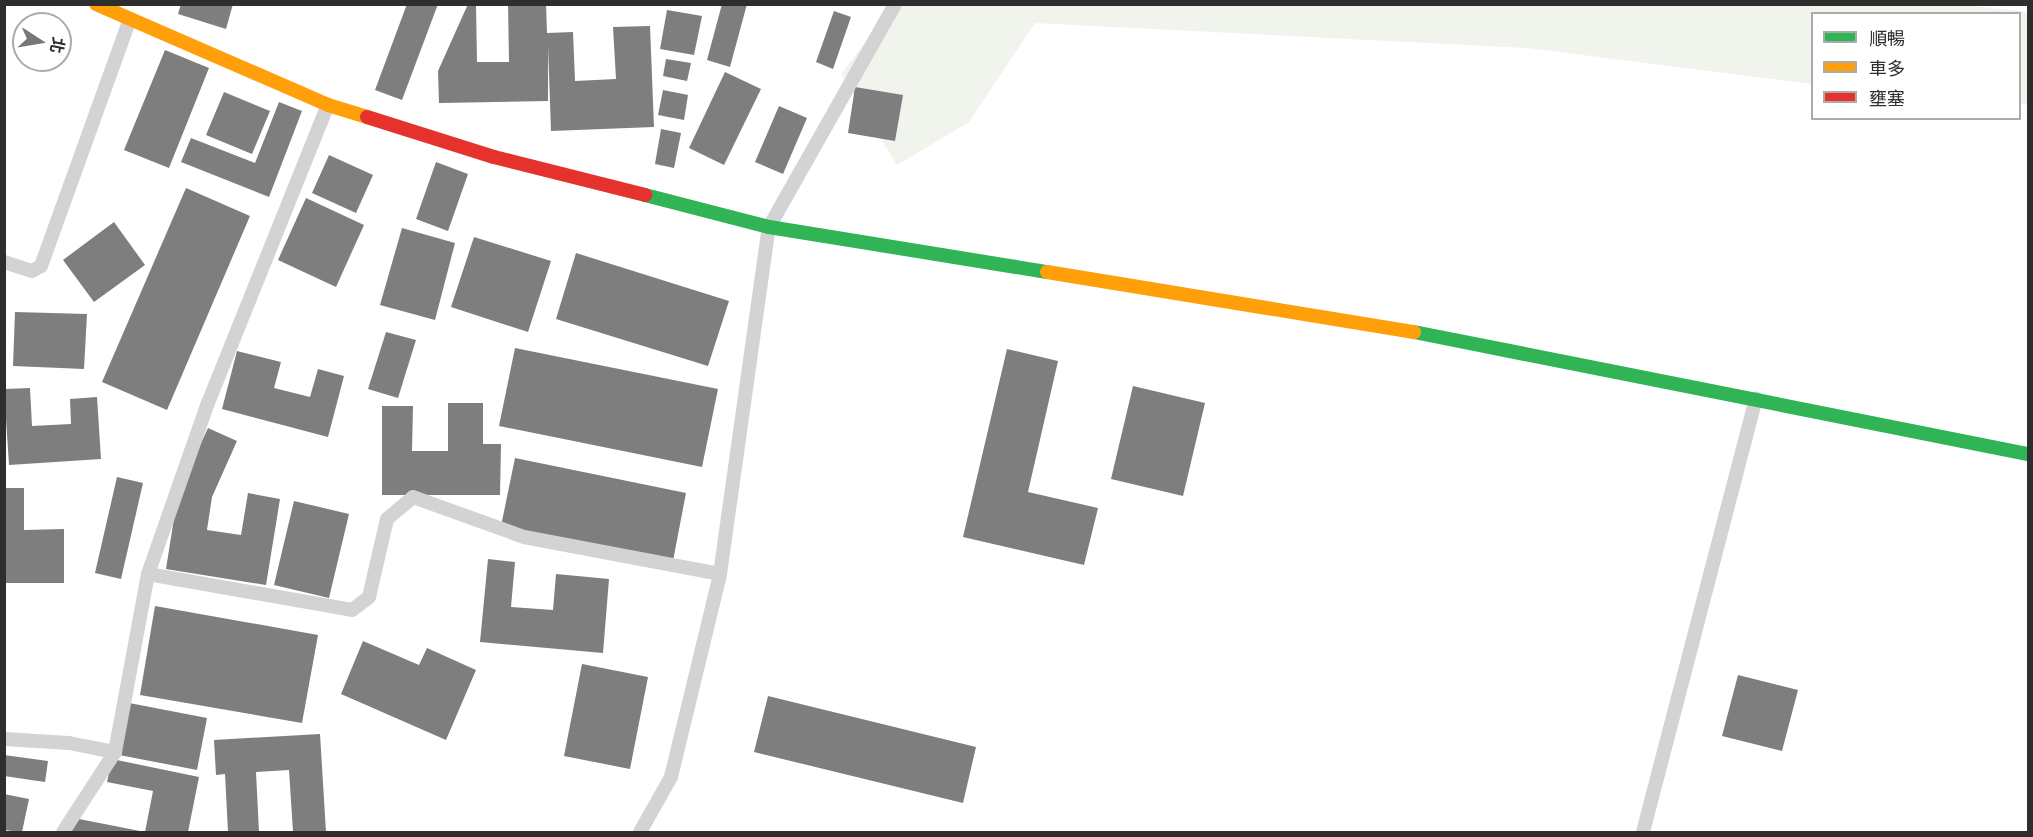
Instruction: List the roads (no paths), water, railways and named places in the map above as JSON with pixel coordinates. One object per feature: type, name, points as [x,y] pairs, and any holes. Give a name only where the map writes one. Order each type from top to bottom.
[{"type":"street","points":[[96,4],[129,22],[328,105],[494,157],[769,227],[1367,323],[1757,397],[2028,454]]},
{"type":"lane","points":[[640,832],[671,777],[720,574],[769,227],[895,4]]},
{"type":"lane","points":[[4,262],[32,271],[41,266],[129,22]]},
{"type":"lane","points":[[63,832],[115,752],[148,574],[208,403],[328,105]]},
{"type":"lane","points":[[1643,832],[1757,397]]},
{"type":"lane","points":[[148,574],[352,610],[369,597],[387,519],[413,496],[524,537],[720,574]]},
{"type":"lane","points":[[4,739],[69,743],[115,752]]}]
